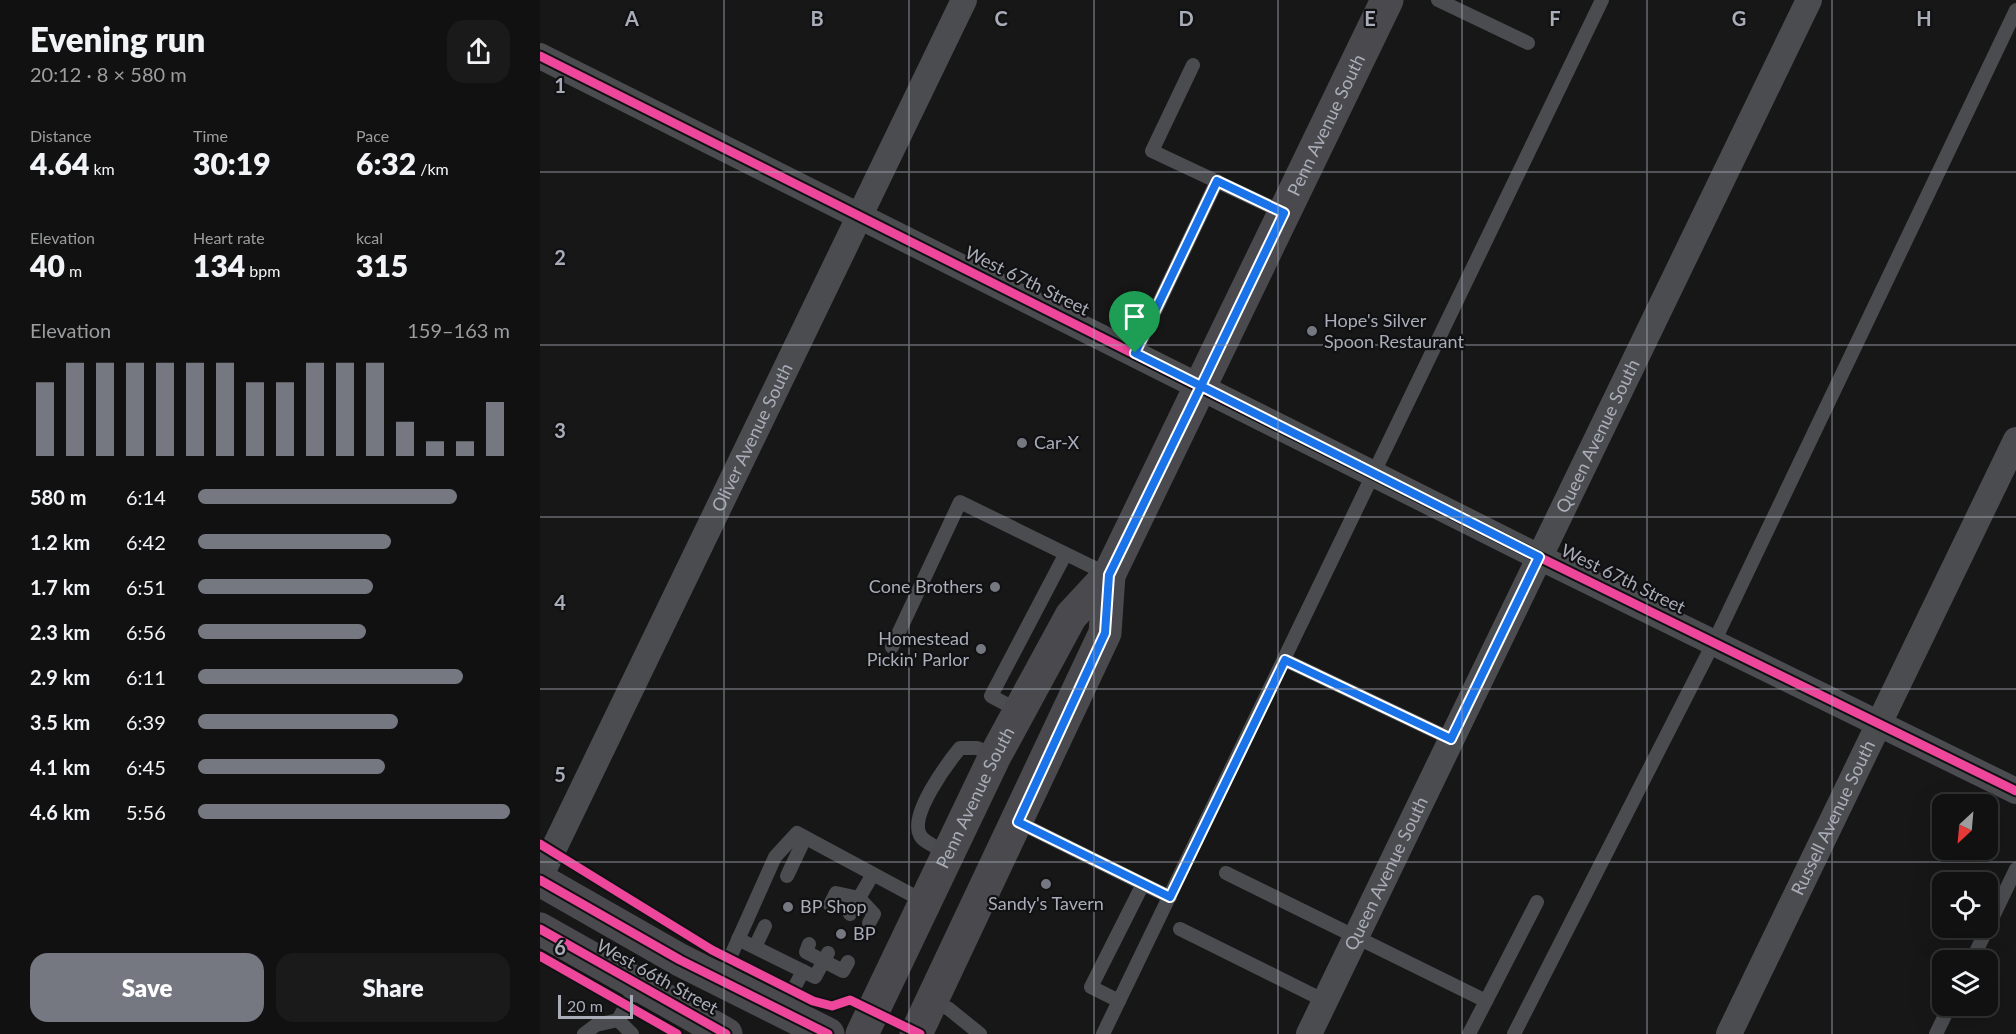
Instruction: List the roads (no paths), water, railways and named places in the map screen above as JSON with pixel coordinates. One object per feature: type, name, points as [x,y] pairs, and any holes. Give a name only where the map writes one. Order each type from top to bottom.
[{"type":"main road","name":"Penn Avenue South","points":[[862,1034],[947,853],[1019,711],[1071,616],[1109,575],[1387,0]]},
{"type":"main road","name":"Penn Avenue South","points":[[916,1034],[1018,822],[1105,633],[1109,575]]},
{"type":"main road","name":"West 66th Street","points":[[540,878],[720,980],[828,1034]]},
{"type":"main road","name":"West 66th Street","points":[[540,929],[718,1032]]},
{"type":"street","name":"Oliver Avenue South","points":[[540,878],[964,0]]},
{"type":"street","name":"Queen Avenue South","points":[[1309,1034],[1809,0]]},
{"type":"street","name":"West 67th Street","points":[[540,56],[1539,557],[2016,790]]},
{"type":"street","name":"Russell Avenue South","points":[[1729,1034],[2016,440]]},
{"type":"lane","points":[[1438,0],[1528,42]]},
{"type":"lane","points":[[1103,1034],[1376,474],[1602,0]]},
{"type":"lane","points":[[1514,1034],[1714,642],[2016,10]]},
{"type":"lane","points":[[1193,65],[1152,151],[1284,213]]},
{"type":"lane","points":[[1135,353],[1217,181]]},
{"type":"lane","points":[[892,647],[960,502],[1109,575]]},
{"type":"lane","points":[[1019,711],[991,696],[1065,555]]},
{"type":"lane","points":[[1285,660],[1451,739]]},
{"type":"lane","points":[[1018,822],[1170,897]]},
{"type":"lane","points":[[720,980],[775,857],[797,834],[925,902]]},
{"type":"lane","points":[[787,876],[806,838]]},
{"type":"lane","points":[[1977,950],[2016,869]]},
{"type":"lane","points":[[1226,873],[1486,1001]]},
{"type":"lane","points":[[850,914],[873,874]]},
{"type":"lane","points":[[1119,1001],[1092,987],[1143,884]]},
{"type":"lane","points":[[830,905],[836,893],[859,898],[874,914],[869,923]]},
{"type":"lane","points":[[1469,1034],[1537,902]]},
{"type":"lane","points":[[755,947],[765,926]]},
{"type":"lane","points":[[1180,929],[1325,1001]]},
{"type":"lane","points":[[738,939],[815,977],[826,957]]},
{"type":"lane","points":[[810,944],[806,952],[826,957],[843,971],[848,962]]},
{"type":"lane","points":[[782,1011],[803,971]]},
{"type":"lane","points":[[584,1034],[596,1025],[618,1020],[637,985]]},
{"type":"lane","points":[[932,1000],[949,1009],[980,1034]]},
{"type":"lane","points":[[1936,1034],[1945,1016]]},
{"type":"lane","points":[[618,1020],[632,1034]]},
{"type":"place","name":"Hope's Silver Spoon Restaurant","points":[[1312,331]]},
{"type":"place","name":"Car-X","points":[[1022,443]]},
{"type":"place","name":"Cone Brothers","points":[[995,587]]},
{"type":"place","name":"Homestead Pickin' Parlor","points":[[981,649]]},
{"type":"place","name":"Sandy's Tavern","points":[[1046,884]]},
{"type":"place","name":"BP Shop","points":[[788,907]]},
{"type":"place","name":"BP","points":[[841,934]]}]
